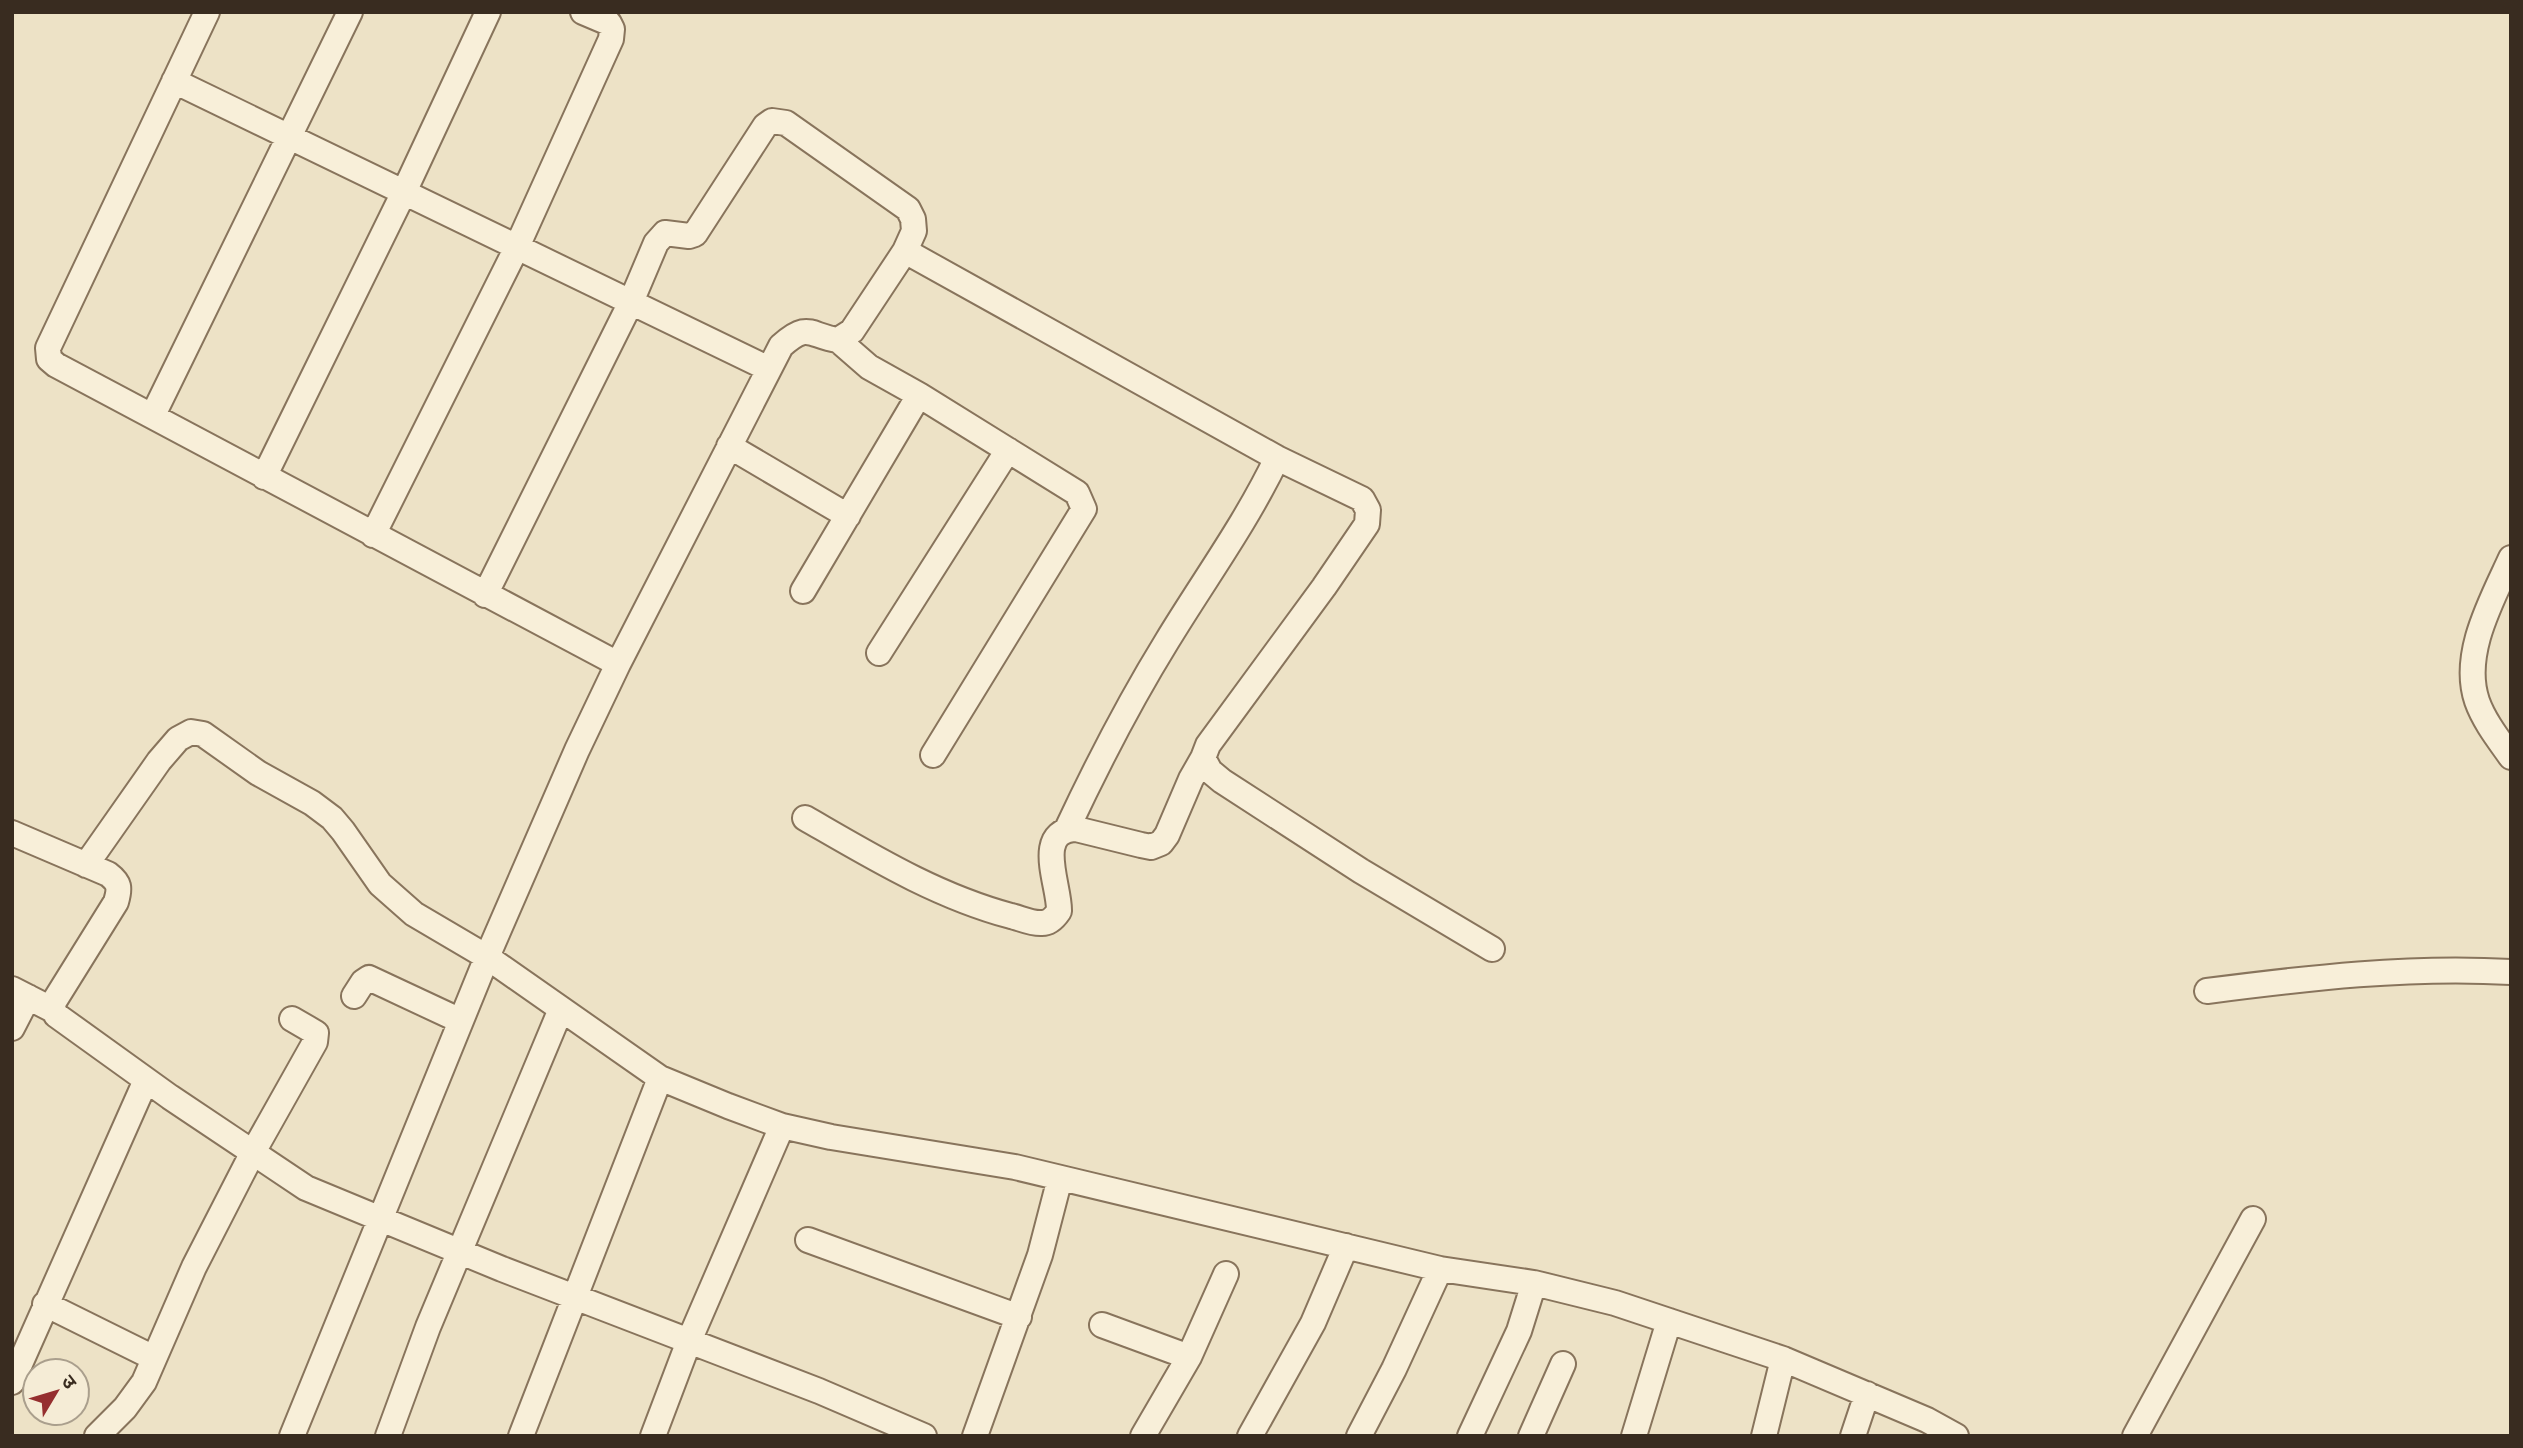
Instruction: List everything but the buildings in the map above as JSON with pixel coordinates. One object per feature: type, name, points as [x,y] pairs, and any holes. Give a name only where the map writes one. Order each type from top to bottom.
[{"type":"street","points":[[207,12],[48,348],[47,355],[51,362],[618,664]]},
{"type":"street","points":[[153,415],[350,12]]},
{"type":"street","points":[[264,477],[404,192],[488,12]]},
{"type":"street","points":[[373,535],[516,249],[611,39],[612,29],[609,23],[583,12]]},
{"type":"street","points":[[174,81],[768,369]]},
{"type":"street","points":[[485,595],[631,302],[660,237],[671,232],[689,236],[695,234],[758,137],[772,121],[786,122],[908,209],[914,219],[914,231],[905,251],[852,331],[838,340]]},
{"type":"street","points":[[805,818],[898,872],[945,893],[991,910],[1044,923],[1053,919],[1059,911],[1050,851],[1059,833],[1076,828],[1140,845],[1151,847],[1161,844],[1208,745],[1367,524],[1368,510],[1362,499],[1277,458],[905,251]]},
{"type":"street","points":[[292,1436],[545,820],[618,664],[768,369],[781,346],[796,333],[808,331],[838,340],[869,367],[1077,493],[1084,509],[933,755]]},
{"type":"street","points":[[803,592],[919,395]]},
{"type":"street","points":[[729,446],[848,516]]},
{"type":"street","points":[[879,653],[1008,450]]},
{"type":"street","points":[[1067,829],[1131,702],[1167,640],[1245,520],[1277,458]]},
{"type":"street","points":[[2511,558],[2494,593],[2478,640],[2472,671],[2477,701],[2511,757]]},
{"type":"street","points":[[86,865],[159,761],[178,739],[191,732],[203,734],[258,773],[323,810],[343,831],[380,884],[414,914],[487,957],[660,1078],[782,1126],[845,1140],[1015,1167],[1440,1269],[1534,1283],[1615,1303],[1783,1359],[1867,1394],[1956,1436]]},
{"type":"street","points":[[1203,758],[1210,771],[1222,781],[1361,871],[1492,949]]},
{"type":"street","points":[[12,833],[108,874],[117,881],[119,887],[116,902],[55,1000],[53,1010]]},
{"type":"street","points":[[2207,991],[2398,971],[2511,972]]},
{"type":"street","points":[[354,996],[369,978],[461,1021]]},
{"type":"street","points":[[12,1028],[20,993],[53,1010],[61,1019],[146,1080],[306,1188],[380,1220],[820,1391],[922,1435]]},
{"type":"street","points":[[388,1436],[460,1251],[561,1009]]},
{"type":"street","points":[[97,1436],[135,1396],[194,1267],[252,1154],[315,1042],[316,1033],[292,1019]]},
{"type":"street","points":[[521,1436],[660,1078]]},
{"type":"street","points":[[12,1382],[146,1080]]},
{"type":"street","points":[[653,1436],[689,1341],[782,1126]]},
{"type":"street","points":[[975,1436],[1040,1255],[1060,1178]]},
{"type":"street","points":[[2135,1436],[2253,1219]]},
{"type":"street","points":[[808,1240],[1019,1317]]},
{"type":"street","points":[[1250,1436],[1314,1323],[1346,1246]]},
{"type":"street","points":[[1359,1436],[1394,1369],[1440,1269]]},
{"type":"street","points":[[1143,1436],[1189,1357],[1226,1274]]},
{"type":"street","points":[[1470,1436],[1519,1331],[1534,1283]]},
{"type":"street","points":[[45,1304],[154,1358]]},
{"type":"street","points":[[1634,1436],[1669,1321]]},
{"type":"street","points":[[1102,1325],[1189,1357]]},
{"type":"street","points":[[1764,1436],[1783,1359]]},
{"type":"street","points":[[1531,1436],[1563,1364]]},
{"type":"street","points":[[1853,1436],[1867,1394]]}]
